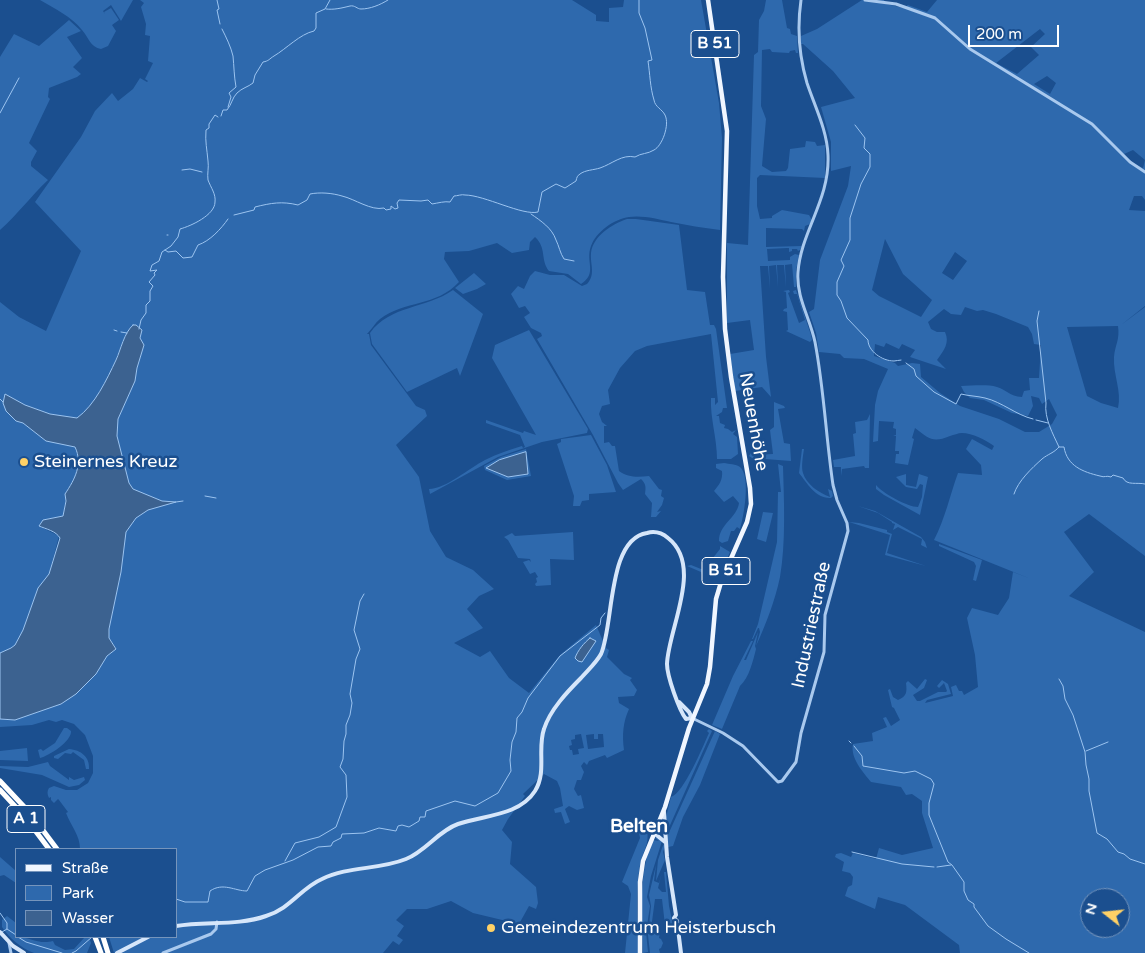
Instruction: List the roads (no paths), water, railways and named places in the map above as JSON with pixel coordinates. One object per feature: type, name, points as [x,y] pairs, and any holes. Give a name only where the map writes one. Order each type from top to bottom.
[{"type":"highway","name":"A 1","points":[[0,781],[30,813],[56,848]]},
{"type":"highway","name":"A 1","points":[[0,790],[49,848]]},
{"type":"highway","points":[[95,938],[101,953]]},
{"type":"highway","points":[[102,938],[108,953]]},
{"type":"main road","name":"Neuenhöhe","points":[[655,831],[664,810],[692,718],[705,691],[709,676],[718,591],[744,530],[751,499],[730,372],[725,329],[723,277],[727,131],[708,0]]},
{"type":"main road","points":[[178,926],[253,919],[272,914],[291,903],[308,887],[321,879],[334,874],[402,860],[417,853],[452,826],[509,811],[524,803],[535,791],[540,780],[542,770],[542,736],[547,721],[568,692],[594,664],[602,651],[620,563],[627,546],[633,538],[642,534],[653,532],[665,536],[672,542],[681,559],[683,583],[681,601],[669,653],[668,667],[670,680],[682,714],[686,718],[692,718]]},
{"type":"main road","points":[[664,810],[665,839],[676,915],[674,919],[677,921],[681,953]]},
{"type":"main road","points":[[655,831],[665,839]]},
{"type":"main road","name":"B 51","points":[[640,953],[641,871],[646,850],[655,831]]},
{"type":"main road","points":[[0,932],[19,952]]},
{"type":"main road","points":[[117,953],[146,938]]},
{"type":"street","name":"Industriestraße","points":[[692,718],[720,731],[744,746],[781,782],[795,763],[801,733],[824,652],[825,615],[848,530],[837,500],[815,344],[801,300],[798,283],[800,259],[824,193],[828,164],[825,132],[801,58],[799,33],[801,0]]},
{"type":"street","points":[[864,0],[896,4],[934,18],[970,49],[1092,124],[1136,166],[1145,172]]},
{"type":"street","points":[[163,953],[216,931],[217,922]]},
{"type":"street","points":[[8,942],[11,953]]},
{"type":"water","points":[[133,325],[142,330],[140,338],[144,345],[135,381],[118,419],[117,436],[129,483],[133,489],[162,501],[176,502],[148,510],[136,518],[126,532],[121,572],[109,629],[109,638],[116,649],[107,656],[96,674],[76,694],[61,704],[15,720],[0,719],[0,653],[15,645],[23,630],[38,588],[49,574],[60,538],[53,532],[39,526],[43,520],[63,516],[66,501],[65,494],[75,477],[78,465],[75,447],[46,441],[23,423],[16,421],[6,411],[3,403],[5,394],[25,405],[50,414],[77,418],[100,391],[125,337]]},
{"type":"water","points":[[526,452],[528,474],[508,477],[486,468],[499,460]]},
{"type":"water","points":[[590,638],[596,641],[582,662],[578,661],[575,658],[576,655]]},
{"type":"waterway","points":[[217,0],[220,24]]},
{"type":"waterway","points":[[221,116],[223,110],[227,110],[237,93],[253,83],[255,75],[263,62],[269,60],[304,35],[314,31],[316,28],[316,13],[325,9],[330,0]]},
{"type":"waterway","points":[[326,9],[352,6],[364,9],[382,4],[388,0]]},
{"type":"waterway","points":[[234,215],[254,210],[255,207],[271,204],[287,203],[298,205],[307,200],[310,194],[322,193],[338,195],[374,208],[384,208],[386,210],[391,209],[391,206],[395,209],[398,208],[397,203],[399,200],[428,200],[432,204],[450,202],[454,196],[462,195],[482,198],[523,211],[538,212],[542,192],[556,184],[565,188],[576,181],[578,175],[584,172],[600,168],[621,158],[635,157],[652,151],[657,148],[662,140],[667,124],[665,115],[656,104],[653,95],[648,61],[652,60],[645,28],[639,13],[639,0]]},
{"type":"waterway","points":[[222,29],[233,56],[236,87],[229,93],[231,97],[228,107]]},
{"type":"waterway","points":[[0,113],[19,78]]},
{"type":"waterway","points":[[139,329],[141,320],[146,313],[146,305],[150,301],[150,291],[153,286],[149,282],[157,270],[150,271],[152,265],[159,261],[162,252],[171,246],[178,237],[180,229],[202,219],[214,207],[215,196],[208,180],[206,130],[209,128],[209,124],[215,115],[218,117]]},
{"type":"waterway","points":[[855,125],[865,138],[864,148],[870,154],[870,167],[861,184],[850,218],[850,240],[841,260],[844,266],[837,282],[837,295],[847,318],[868,340],[870,348],[876,355],[889,361],[901,360]]},
{"type":"waterway","points":[[182,170],[190,169],[202,172]]},
{"type":"waterway","points":[[531,214],[552,232],[564,259],[574,261]]},
{"type":"waterway","points":[[165,250],[168,252],[176,251],[183,258],[192,257],[198,245],[207,241],[228,219]]},
{"type":"waterway","points":[[1039,311],[1037,321],[1046,414],[1059,447],[1064,447],[1068,459],[1082,470],[1102,477],[1111,477],[1113,475],[1123,478],[1130,483],[1145,484]]},
{"type":"waterway","points":[[121,332],[127,333]]},
{"type":"waterway","points":[[906,363],[914,369],[916,376],[934,392],[956,404],[961,394],[982,397],[1033,419]]},
{"type":"waterway","points":[[0,399],[3,402]]},
{"type":"waterway","points":[[1036,420],[1048,423]]},
{"type":"waterway","points":[[1014,494],[1019,484],[1030,471],[1042,459],[1059,447]]},
{"type":"waterway","points":[[205,496],[216,498]]},
{"type":"waterway","points":[[176,502],[183,501]]},
{"type":"waterway","points":[[285,861],[295,843],[319,837],[336,827],[347,797],[346,775],[340,767],[343,759],[346,725],[352,703],[350,694],[356,659],[360,649],[354,630],[360,601],[364,594]]},
{"type":"waterway","points":[[178,900],[185,902],[208,902],[210,891],[220,887],[247,891],[255,876],[318,847],[331,846],[333,842],[341,838],[342,834],[364,833],[379,828],[396,831],[398,826],[409,827],[419,821],[420,817],[425,817],[426,811],[455,801],[475,806],[498,793],[511,771],[512,742],[516,732],[517,718],[528,698],[560,656],[600,625],[601,618],[605,613]]},
{"type":"waterway","points":[[1059,679],[1085,752],[1089,791],[1097,833],[1107,839],[1118,852],[1130,859],[1145,864]]},
{"type":"waterway","points":[[1086,751],[1108,742]]},
{"type":"waterway","points":[[854,746],[862,756],[863,766],[904,773],[915,771],[931,779],[934,784],[929,803],[929,815],[948,862],[964,882],[964,891],[968,900],[974,904],[974,907],[988,926],[1029,953]]},
{"type":"waterway","points":[[852,852],[902,864],[934,867]]},
{"type":"waterway","points":[[937,867],[951,865]]},
{"type":"waterway","points":[[0,913],[7,923],[7,929],[2,932]]},
{"type":"waterway","points":[[7,929],[15,934]]},
{"type":"waterway","points":[[20,938],[26,942],[62,953]]},
{"type":"waterway","points":[[72,953],[91,938]]},
{"type":"place","name":"Steinernes Kreuz","points":[[24,462]]},
{"type":"place","name":"Gemeindezentrum Heisterbusch","points":[[491,928]]},
{"type":"district","name":"Belten","points":[[639,827]]}]
